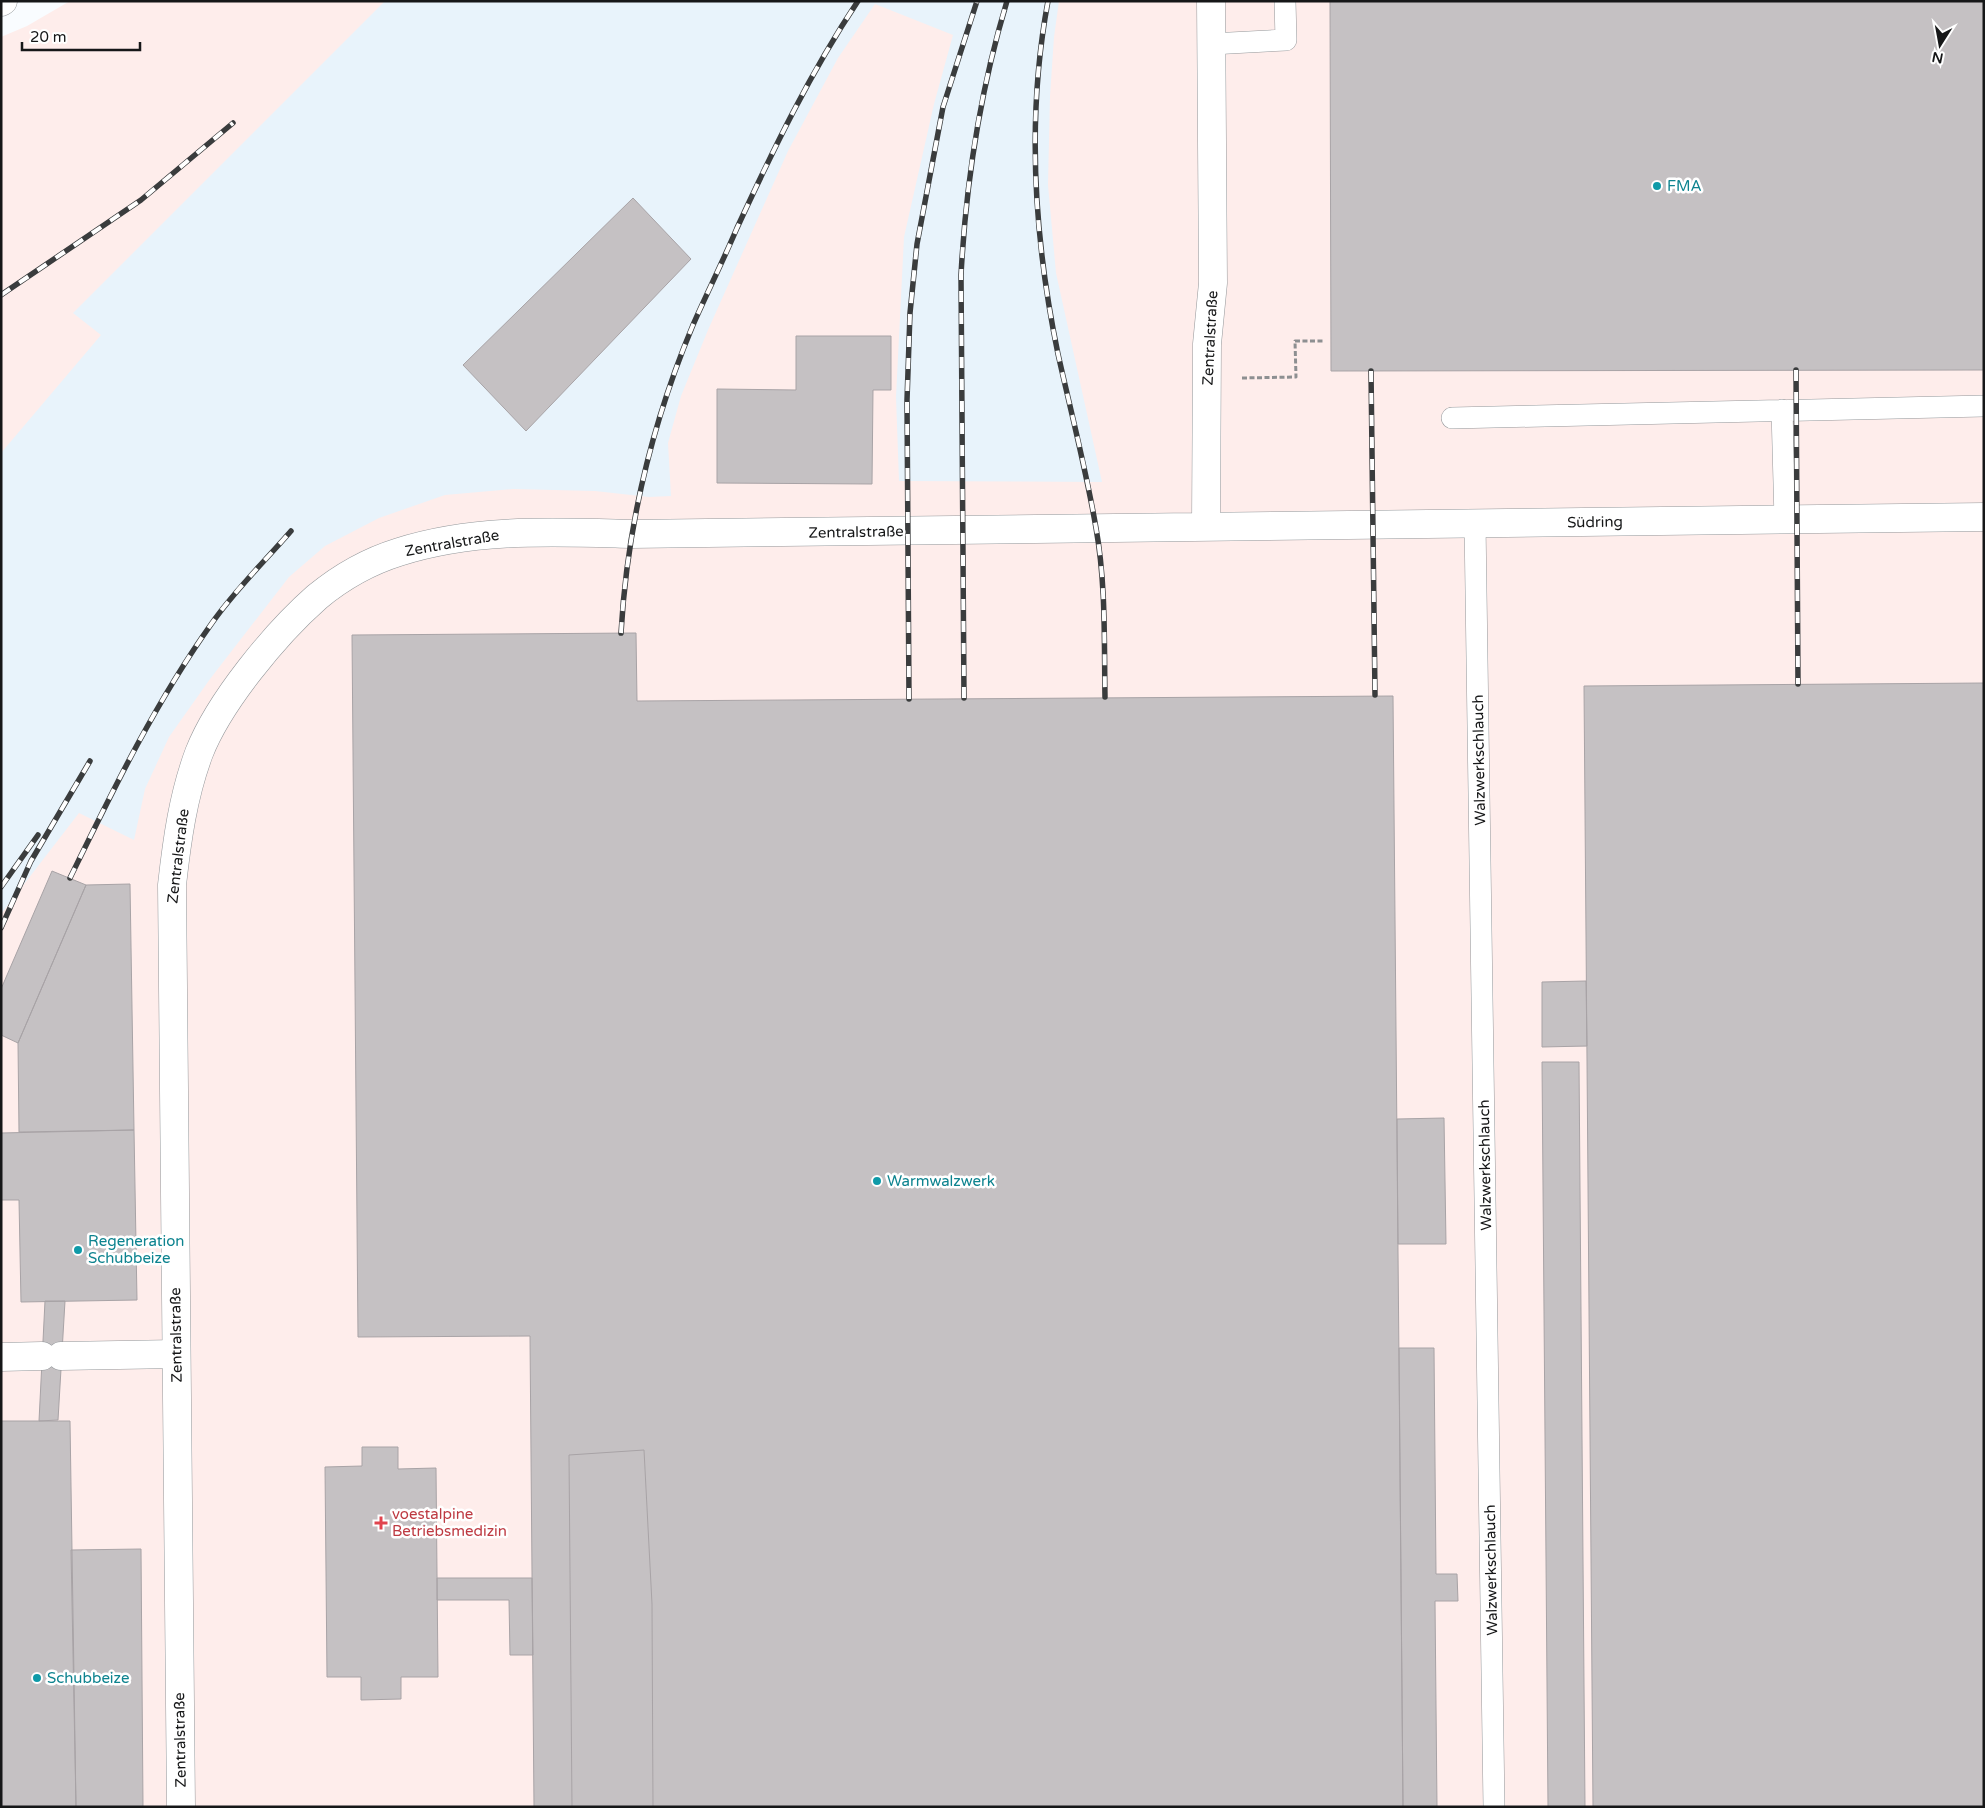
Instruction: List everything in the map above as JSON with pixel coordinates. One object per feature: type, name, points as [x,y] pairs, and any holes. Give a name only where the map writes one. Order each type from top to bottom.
[{"type":"street","name":"Zentralstraße","points":[[181,1807],[172,885],[179,825],[199,754],[215,719],[284,629],[317,597],[359,569],[399,552],[446,541],[511,532],[631,534],[1206,527],[1207,344],[1213,282],[1211,1]]},
{"type":"street","name":"Südring","points":[[1206,527],[1984,517]]},
{"type":"street","points":[[1,1357],[176,1354]]},
{"type":"lane","points":[[1211,44],[1286,40],[1285,1]]},
{"type":"lane","points":[[1452,418],[1984,406]]},
{"type":"lane","points":[[1782,410],[1785,520]]},
{"type":"lane","name":"Walzwerkschlauch","points":[[1476,523],[1494,1807]]},
{"type":"path","points":[[1242,378],[1296,377],[1295,341],[1324,341]]},
{"type":"shaded area","points":[[70,1],[1984,1],[1984,1807],[1,1807],[1,37],[27,26]]},
{"type":"shaded area","points":[[385,1],[1059,1],[1054,37],[1050,96],[1048,185],[1056,273],[1102,482],[899,481],[896,397],[904,237],[934,104],[953,35],[875,4],[838,58],[788,151],[708,330],[681,396],[668,443],[671,496],[649,497],[595,491],[513,489],[445,495],[379,518],[325,546],[289,577],[210,679],[169,737],[145,789],[134,840],[79,813],[1,914],[1,453],[101,335],[73,313]]},
{"type":"building","name":"FMA","points":[[1330,1],[1984,1],[1984,370],[1331,371]]},
{"type":"building","points":[[633,198],[691,259],[526,431],[463,365]]},
{"type":"building","points":[[796,336],[891,336],[891,390],[873,390],[872,484],[717,483],[717,389],[796,390]]},
{"type":"building","name":"Warmwalzwerk","points":[[636,633],[637,701],[1393,696],[1403,1807],[534,1807],[530,1336],[358,1337],[352,635]]},
{"type":"building","points":[[1984,683],[1984,1807],[1593,1807],[1584,686]]},
{"type":"building","points":[[52,871],[86,885],[18,1043],[1,1035],[1,989]]},
{"type":"building","points":[[130,884],[134,1130],[19,1132],[18,1043],[86,885]]},
{"type":"building","points":[[1586,981],[1587,1046],[1542,1047],[1542,982]]},
{"type":"building","points":[[1542,1062],[1579,1062],[1585,1807],[1548,1807]]},
{"type":"building","points":[[1444,1118],[1446,1244],[1398,1244],[1397,1119]]},
{"type":"building","name":"Regeneration Schubbeize","points":[[134,1130],[137,1300],[21,1302],[19,1200],[1,1200],[1,1133]]},
{"type":"building","points":[[45,1301],[65,1301],[58,1420],[39,1421]]},
{"type":"building","points":[[1399,1348],[1434,1348],[1436,1574],[1457,1574],[1458,1601],[1435,1601],[1437,1807],[1403,1807]]},
{"type":"building","name":"Schubbeize","points":[[1,1421],[70,1421],[76,1807],[1,1807]]},
{"type":"building","name":"voestalpine Betriebsmedizin","points":[[362,1447],[398,1447],[398,1469],[436,1468],[438,1677],[401,1677],[401,1699],[361,1700],[361,1677],[327,1677],[325,1467],[362,1466]]},
{"type":"building","points":[[644,1450],[652,1604],[653,1807],[572,1807],[569,1455]]},
{"type":"building","points":[[141,1549],[143,1807],[76,1807],[71,1550]]},
{"type":"building","points":[[437,1578],[532,1578],[533,1655],[510,1655],[509,1600],[437,1600]]},
{"type":"railway","points":[[621,633],[629,554],[644,476],[665,400],[678,362],[698,313],[778,141],[808,84],[858,1]]},
{"type":"railway","points":[[909,699],[907,400],[910,313],[917,244],[943,107],[977,1]]},
{"type":"railway","points":[[964,698],[961,275],[963,240],[966,205],[982,102],[997,35],[1007,1]]},
{"type":"railway","points":[[1048,1],[1041,45],[1035,134],[1038,222],[1043,266],[1058,354],[1088,484],[1099,549],[1104,612],[1105,697]]},
{"type":"railway","points":[[1,295],[141,200],[233,123]]},
{"type":"railway","points":[[1796,370],[1798,684]]},
{"type":"railway","points":[[1371,371],[1375,695]]},
{"type":"railway","points":[[70,878],[102,812],[153,716],[191,653],[230,599],[291,531]]},
{"type":"railway","points":[[1,928],[31,861],[90,761]]},
{"type":"railway","points":[[1,887],[38,835]]},
{"type":"place","name":"FMA","points":[[1657,186]]},
{"type":"place","name":"Warmwalzwerk","points":[[877,1181]]},
{"type":"place","name":"Regeneration Schubbeize","points":[[78,1250]]},
{"type":"place","name":"voestalpine Betriebsmedizin","points":[[381,1523]]},
{"type":"place","name":"Schubbeize","points":[[37,1678]]}]
